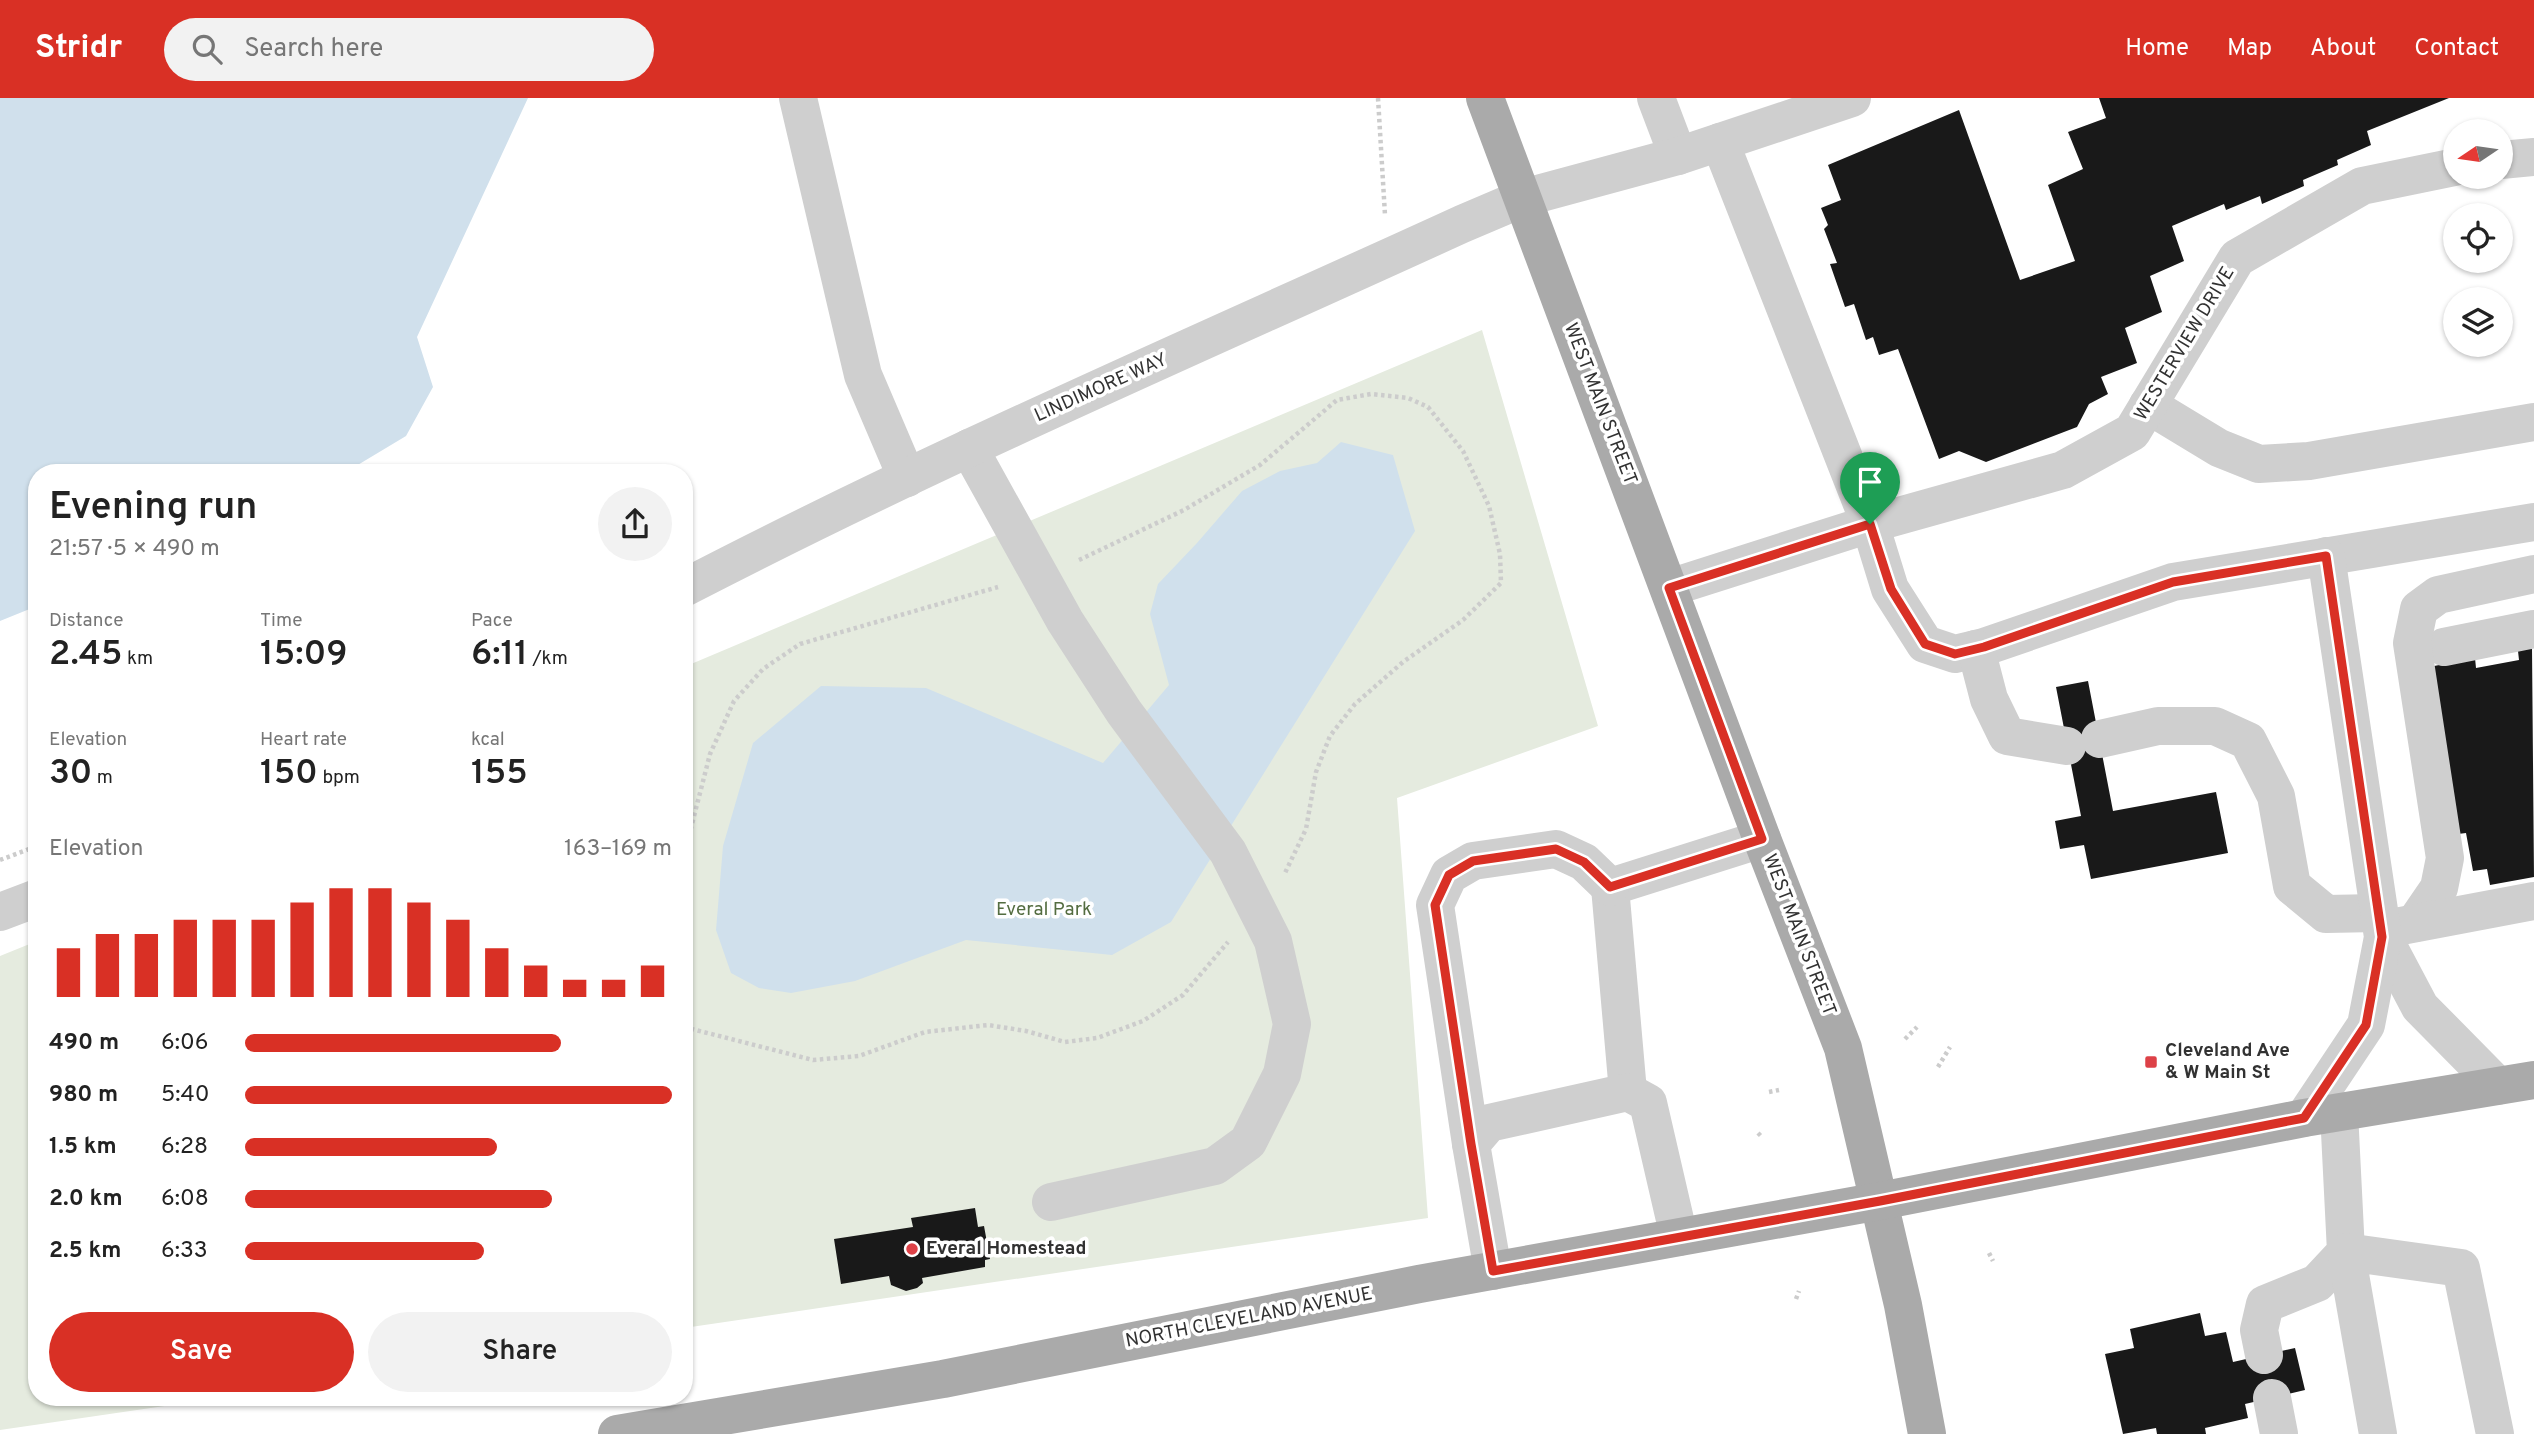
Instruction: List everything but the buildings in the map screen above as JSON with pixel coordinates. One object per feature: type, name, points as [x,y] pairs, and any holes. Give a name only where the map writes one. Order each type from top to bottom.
[{"type":"main road","name":"WEST MAIN STREET","points":[[1485,98],[1843,1048],[1912,1345],[1927,1434]]},
{"type":"main road","name":"NORTH CLEVELAND AVENUE","points":[[617,1434],[943,1379],[1493,1271],[1880,1201],[2322,1115],[2516,1083]]},
{"type":"street","points":[[798,98],[863,375],[907,478]]},
{"type":"street","points":[[1656,98],[1678,156]]},
{"type":"street","name":"LINDIMORE WAY","points":[[693,583],[796,530],[970,448],[1462,223],[1523,198],[1678,156],[1852,98]]},
{"type":"street","points":[[1720,142],[1870,524],[1891,589],[1925,644],[1955,654],[2173,582],[2534,522]]},
{"type":"street","points":[[2513,159],[2534,157]]},
{"type":"street","name":"WESTERVIEW DRIVE","points":[[1669,588],[1870,524],[2063,470],[2132,432],[2237,258],[2362,186],[2443,169]]},
{"type":"street","points":[[2148,405],[2219,448],[2259,464],[2309,461],[2534,422]]},
{"type":"street","points":[[970,448],[1065,621],[1124,712],[1228,852],[1273,941],[1292,1024],[1283,1074],[1248,1142],[1215,1166],[1051,1202]]},
{"type":"street","points":[[2326,556],[2389,926],[2420,1007],[2516,1083]]},
{"type":"street","points":[[2378,1434],[2322,1115],[2366,1025],[2389,926],[2439,888],[2445,858],[2412,643],[2419,609],[2438,595],[2534,574]]},
{"type":"street","points":[[2444,647],[2534,629]]},
{"type":"street","points":[[1976,649],[1989,699],[2007,736],[2084,742],[2158,726],[2215,726],[2248,741],[2276,796],[2292,886],[2326,914],[2389,926],[2534,901]]},
{"type":"street","points":[[1610,887],[1762,839]]},
{"type":"street","points":[[1493,1271],[1435,905],[1449,875],[1473,861],[1556,849],[1584,862],[1610,887],[1628,1092]]},
{"type":"street","points":[[0,912],[28,901]]},
{"type":"street","points":[[1471,1144],[1489,1123],[1628,1092],[1648,1103],[1679,1237]]},
{"type":"street","points":[[2264,1355],[2259,1330],[2265,1304],[2317,1283],[2346,1252]]},
{"type":"street","points":[[2346,1252],[2461,1268],[2495,1434]]},
{"type":"path","points":[[1378,98],[1385,219]]},
{"type":"path","points":[[0,860],[28,849]]},
{"type":"path","points":[[1905,1039],[1917,1027]]},
{"type":"path","points":[[1938,1066],[1950,1047]]},
{"type":"path","points":[[1769,1092],[1779,1090]]},
{"type":"path","points":[[1989,1252],[1993,1261]]},
{"type":"path","points":[[1796,1299],[1799,1291]]},
{"type":"green space","name":"Everal Park","points":[[1482,330],[1598,726],[1397,798],[1428,1218],[693,1327],[693,663]]},
{"type":"green space","points":[[28,945],[28,1406],[164,1406],[0,1430],[0,956]]},
{"type":"water","points":[[0,98],[528,98],[417,337],[433,387],[406,436],[359,464],[28,464],[28,610],[0,621]]},
{"type":"water","points":[[1341,442],[1393,455],[1415,531],[1171,922],[1112,955],[966,940],[855,981],[791,993],[759,988],[731,973],[716,930],[723,846],[753,743],[821,686],[926,688],[1103,763],[1169,685],[1150,614],[1158,584],[1242,491],[1280,471],[1317,463]]},
{"type":"place","name":"Cleveland Ave & W Main St","points":[[2151,1062]]},
{"type":"place","name":"Everal Homestead","points":[[912,1249]]},
{"type":"route","points":[[1870,524],[1891,589],[1925,644],[1955,654],[1984,647],[2173,582],[2326,556],[2382,937],[2366,1025],[2304,1118],[1880,1201],[1493,1271],[1435,905],[1449,875],[1473,861],[1556,849],[1584,862],[1610,887],[1762,839],[1669,588],[1870,524]]}]
